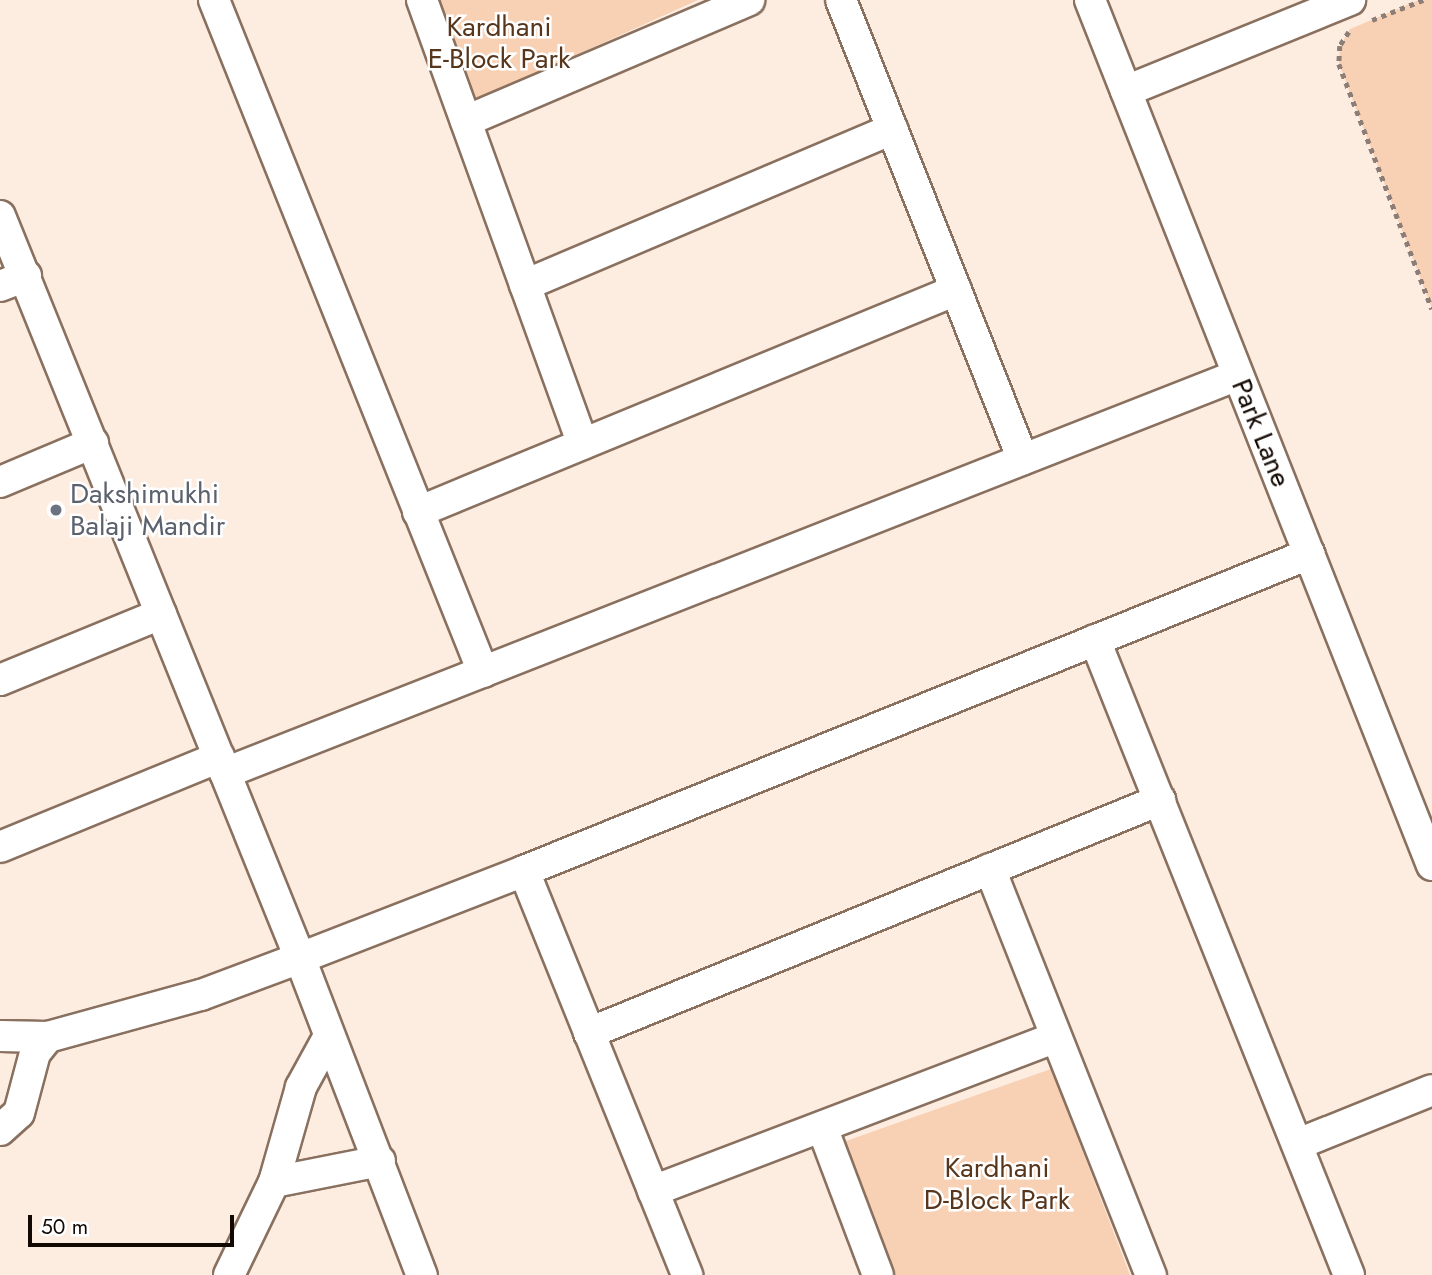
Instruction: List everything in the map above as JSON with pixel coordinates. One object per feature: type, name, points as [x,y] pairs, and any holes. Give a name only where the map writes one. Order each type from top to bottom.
[{"type":"street","points":[[214,0],[482,672]]},
{"type":"street","points":[[422,0],[583,444]]},
{"type":"street","points":[[466,121],[749,0]]},
{"type":"street","points":[[841,0],[1023,459]]},
{"type":"street","name":"Park Lane","points":[[1090,0],[1432,865]]},
{"type":"street","points":[[1126,91],[1345,12]]},
{"type":"street","points":[[526,285],[892,129]]},
{"type":"street","points":[[0,216],[13,281],[93,443],[300,958],[422,1275]]},
{"type":"street","points":[[418,512],[956,290]]},
{"type":"street","points":[[0,847],[482,672],[1238,375]]},
{"type":"street","points":[[0,482],[93,443]]},
{"type":"street","points":[[0,1035],[48,1037],[201,995],[524,871],[1309,554]]},
{"type":"street","points":[[0,680],[161,614]]},
{"type":"street","points":[[1095,640],[1349,1275]]},
{"type":"street","points":[[589,1033],[1160,800]]},
{"type":"street","points":[[990,869],[1151,1275]]},
{"type":"street","points":[[524,871],[687,1275]]},
{"type":"street","points":[[229,1275],[274,1182],[300,1087],[329,1036]]},
{"type":"street","points":[[0,1129],[19,1113],[35,1053],[48,1037]]},
{"type":"street","points":[[653,1191],[1056,1037]]},
{"type":"street","points":[[1298,1144],[1432,1090]]},
{"type":"street","points":[[822,1127],[878,1275]]},
{"type":"street","points":[[274,1182],[380,1161]]},
{"type":"path","points":[[1423,0],[1345,12],[1339,64],[1432,309]]},
{"type":"green space","name":"Kardhani E-Block Park","points":[[439,0],[698,0],[474,101]]},
{"type":"green space","points":[[1419,0],[1432,0],[1432,309],[1339,64],[1340,46],[1350,29]]},
{"type":"green space","name":"Kardhani D-Block Park","points":[[1051,1069],[1130,1275],[894,1275],[843,1142]]},
{"type":"place","name":"Dakshimukhi Balaji Mandir","points":[[56,510]]}]
